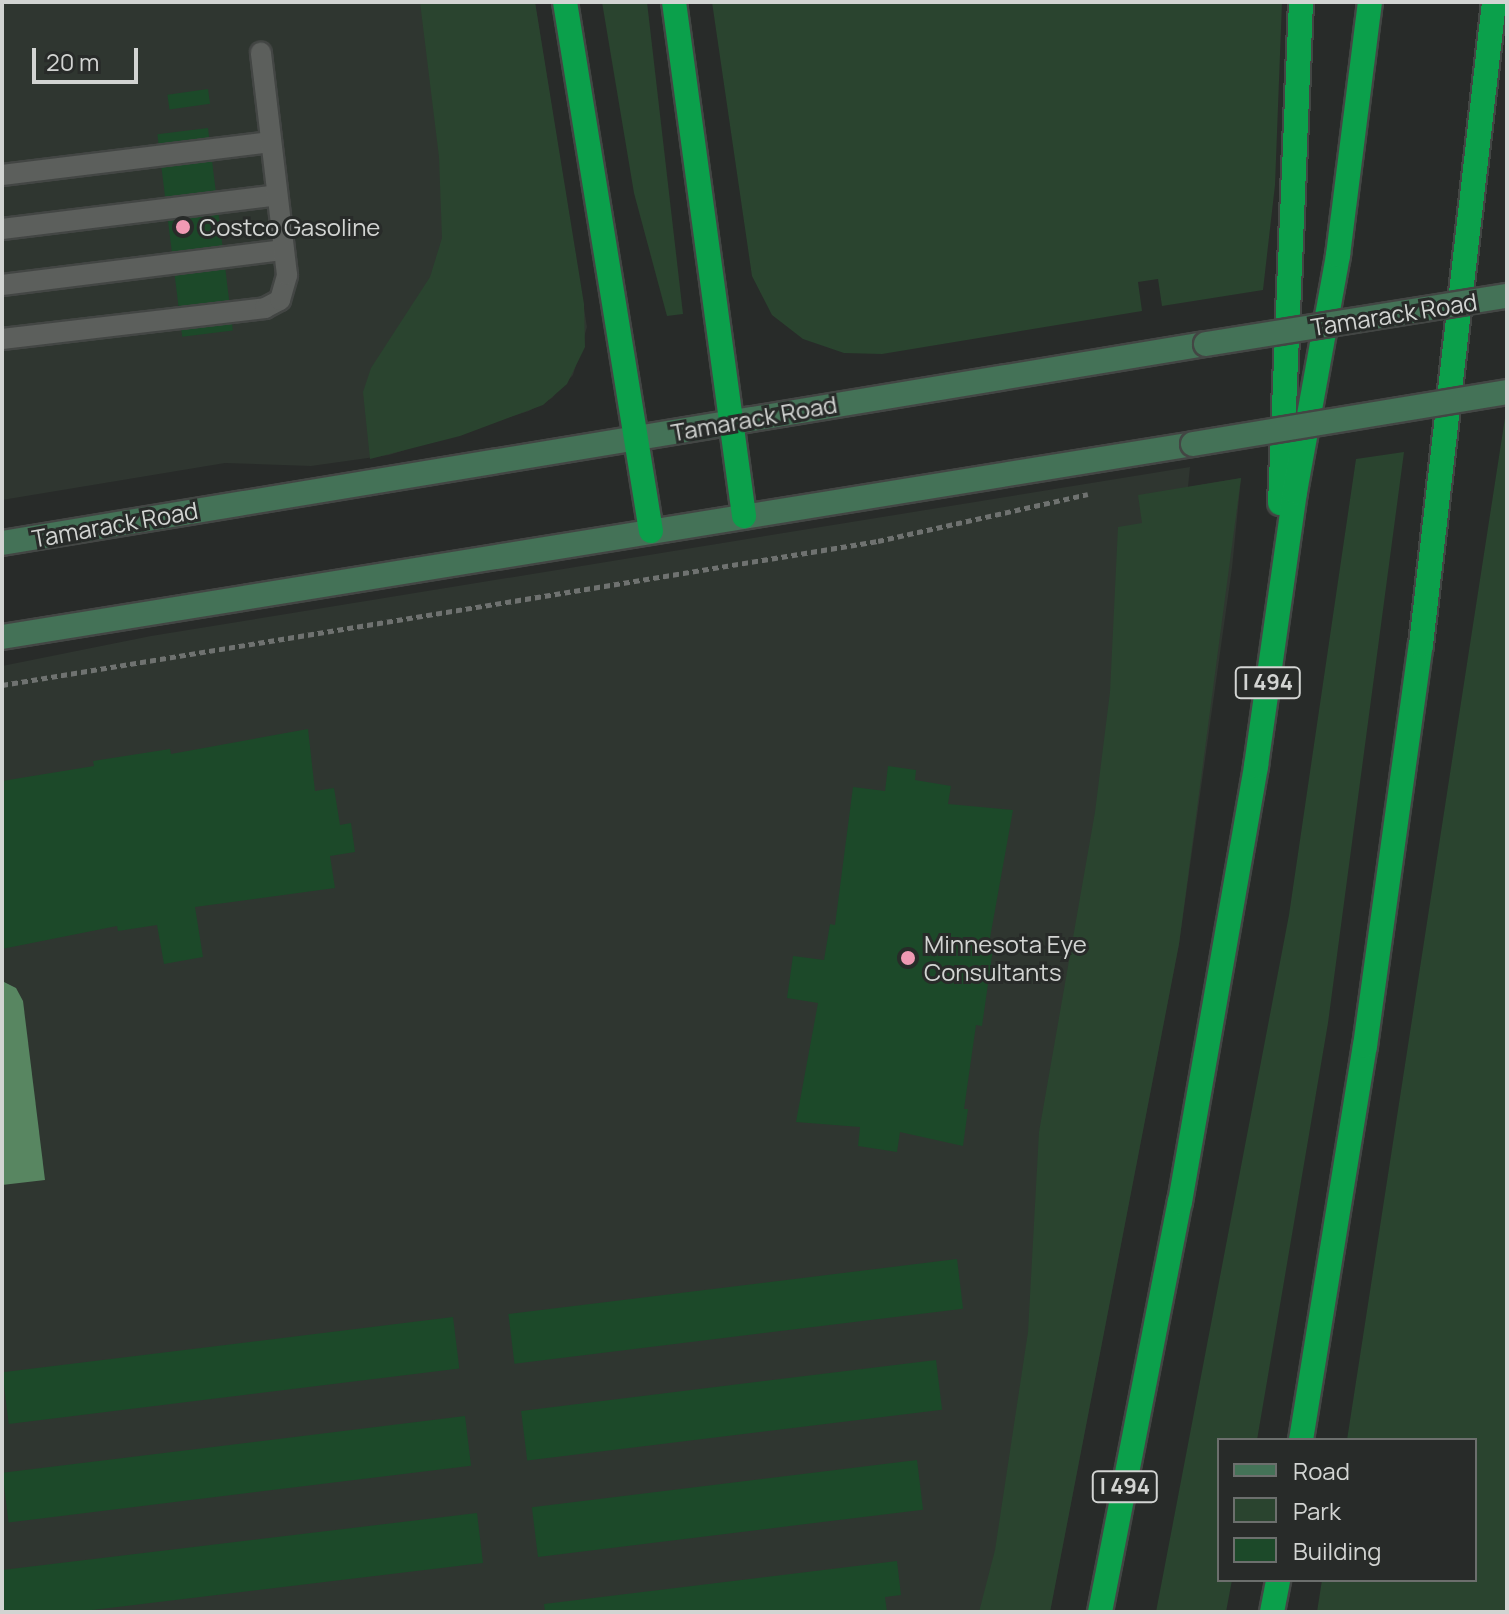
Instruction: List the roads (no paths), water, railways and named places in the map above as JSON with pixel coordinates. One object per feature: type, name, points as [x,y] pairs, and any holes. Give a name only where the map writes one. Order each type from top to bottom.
[{"type":"highway","points":[[565,2],[651,531]]},
{"type":"highway","points":[[674,2],[744,516]]},
{"type":"highway","points":[[1276,633],[1301,2]]},
{"type":"highway","name":"I 494","points":[[1100,1612],[1178,1217],[1276,633],[1295,492],[1338,255],[1370,2]]},
{"type":"highway","points":[[1301,1438],[1389,884],[1471,225],[1494,2]]},
{"type":"highway","points":[[1471,225],[1507,26]]},
{"type":"highway","points":[[1272,1612],[1278,1582]]},
{"type":"street","name":"Tamarack Road","points":[[2,543],[729,421],[1507,296]]},
{"type":"street","points":[[2,637],[1507,392]]},
{"type":"lane","points":[[2,339],[270,306],[286,290],[261,53]]},
{"type":"lane","points":[[2,175],[271,142]]},
{"type":"lane","points":[[2,229],[277,195]]},
{"type":"lane","points":[[2,285],[284,250]]},
{"type":"place","name":"Costco Gasoline","points":[[183,227]]},
{"type":"place","name":"Minnesota Eye Consultants","points":[[908,958]]}]
